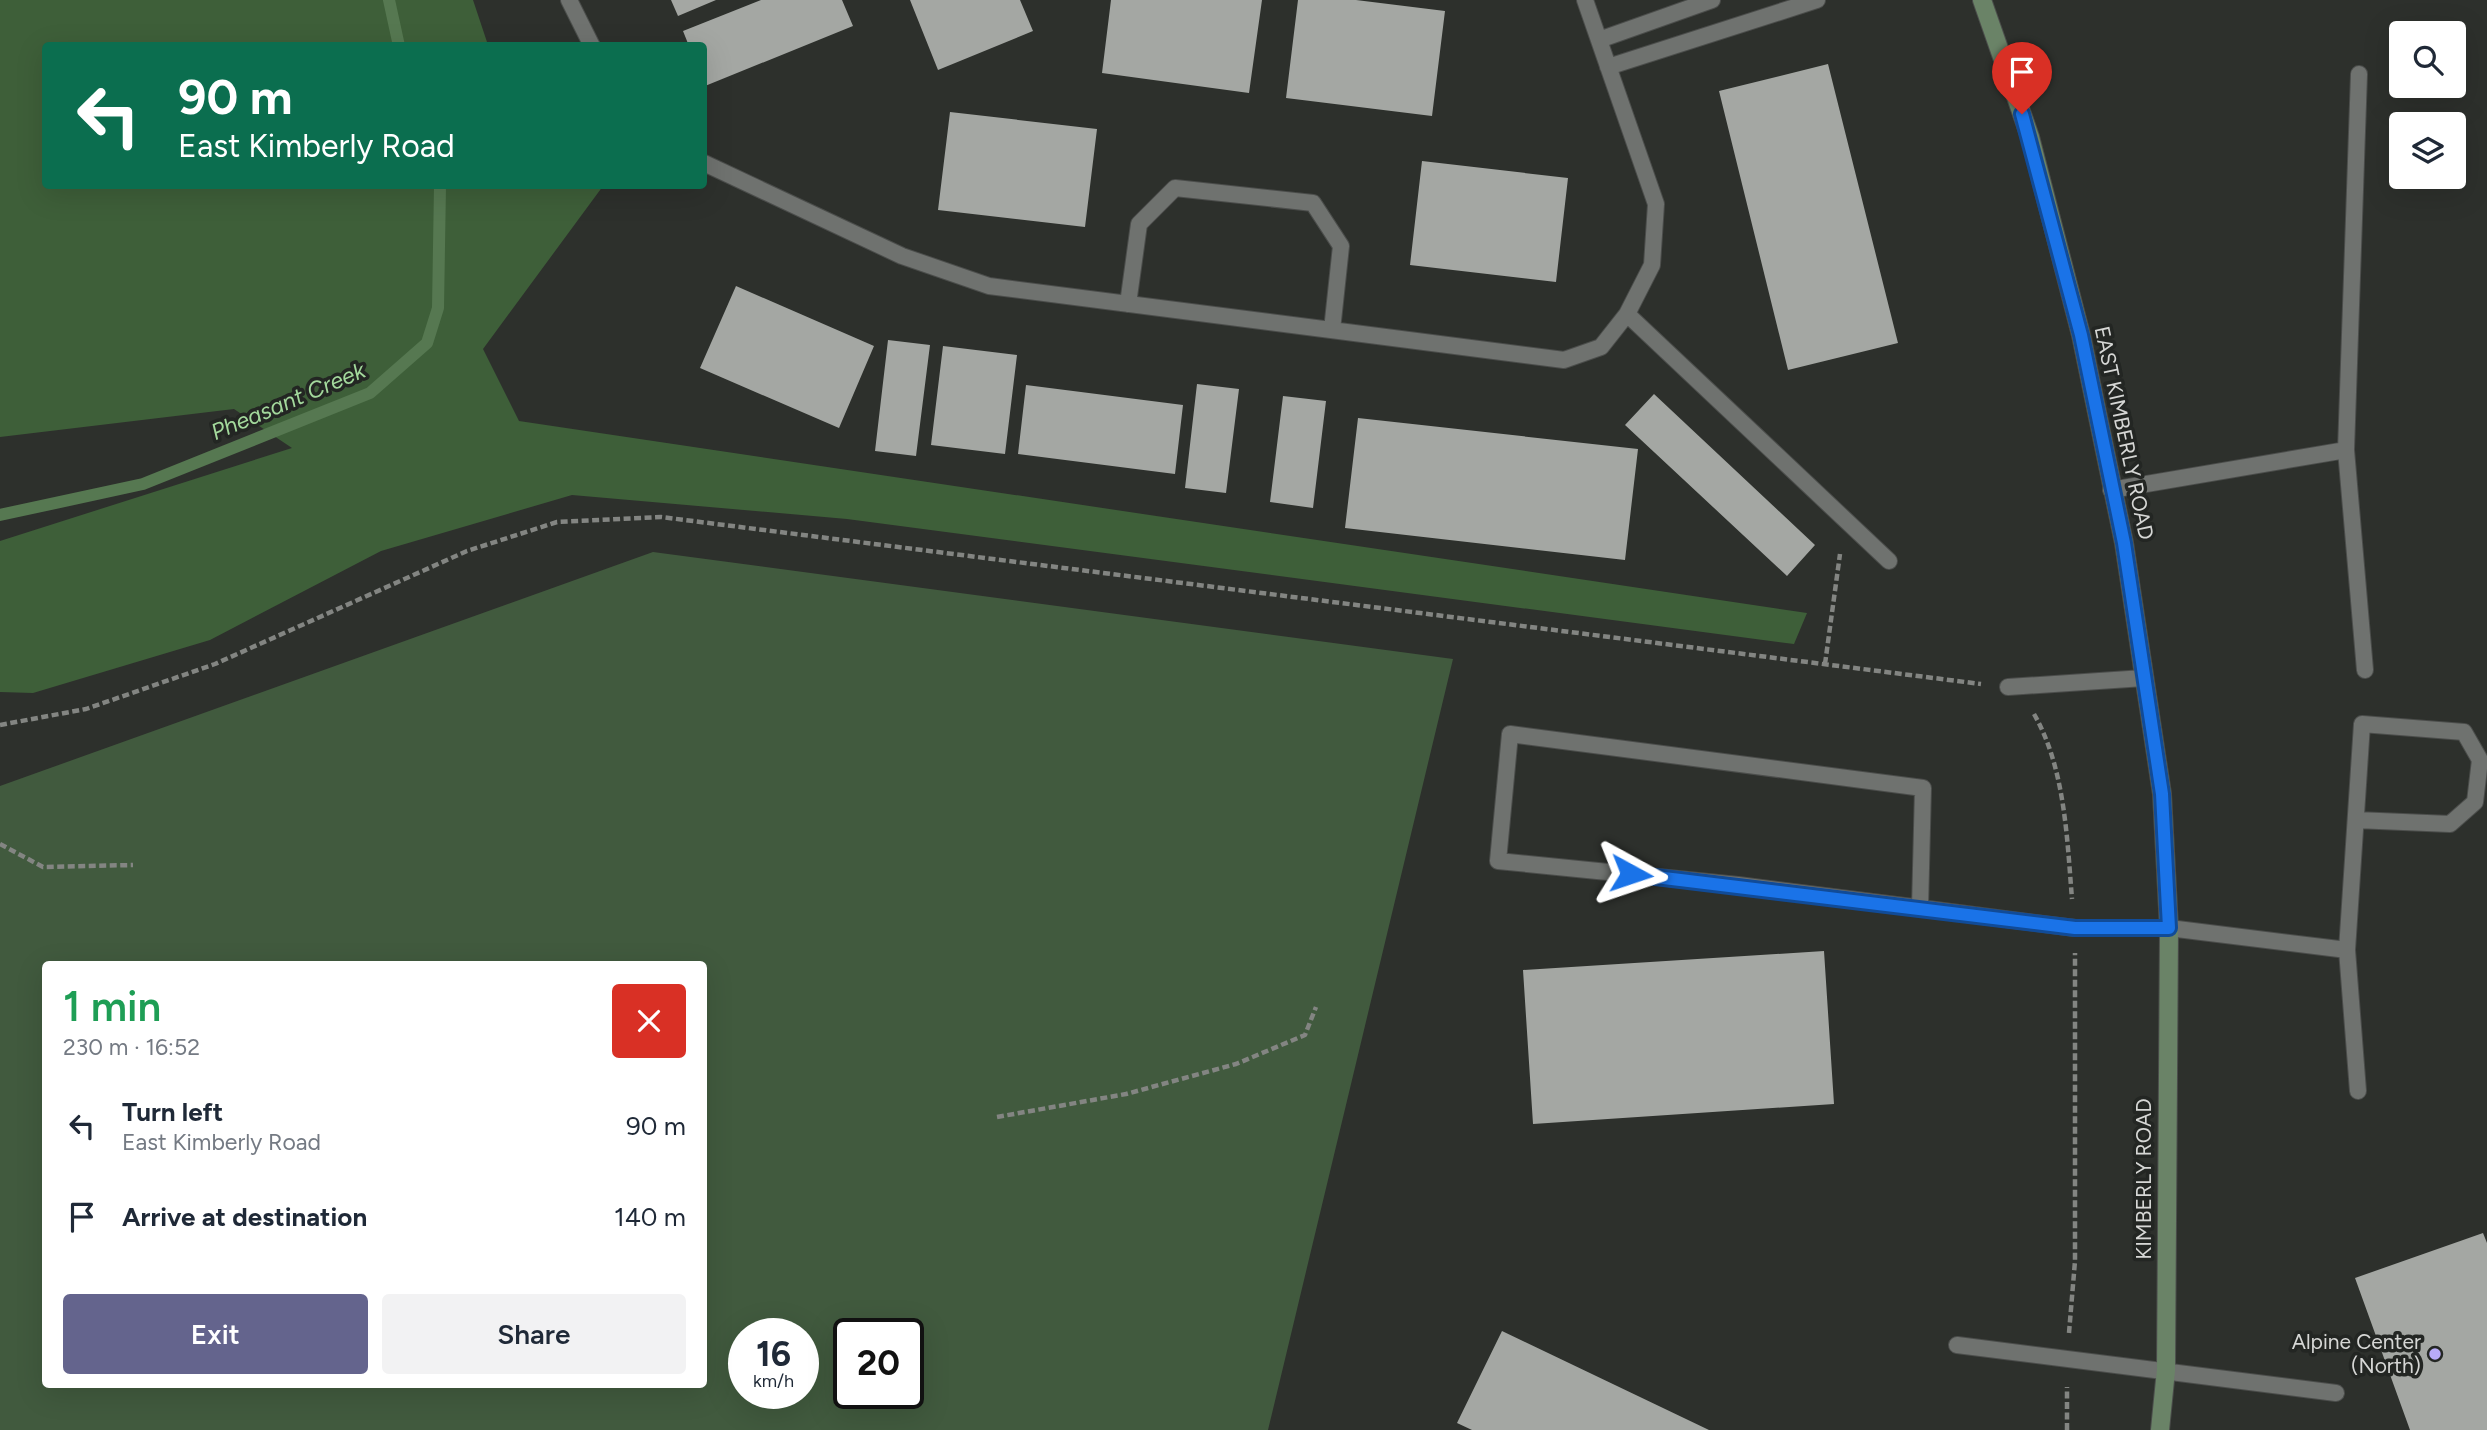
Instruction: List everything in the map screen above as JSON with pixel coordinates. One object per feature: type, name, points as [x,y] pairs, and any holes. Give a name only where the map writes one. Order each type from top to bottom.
[{"type":"main road","name":"EAST KIMBERLY ROAD","points":[[1982,0],[2031,137],[2081,335],[2124,543],[2162,794],[2169,928]]},
{"type":"main road","name":"KIMBERLY ROAD","points":[[2160,1430],[2166,1370],[2169,928]]},
{"type":"lane","points":[[569,0],[590,42]]},
{"type":"lane","points":[[707,164],[902,256],[989,286],[1564,360],[1601,346],[1627,314],[1651,265],[1656,204],[1585,0]]},
{"type":"lane","points":[[1599,40],[1712,0]]},
{"type":"lane","points":[[1608,67],[1817,0]]},
{"type":"lane","points":[[2358,74],[2346,450],[2365,670]]},
{"type":"lane","points":[[1128,304],[1139,224],[1175,187],[1313,203],[1341,246],[1332,330]]},
{"type":"lane","points":[[1627,314],[1889,561]]},
{"type":"lane","points":[[2111,490],[2346,450]]},
{"type":"lane","points":[[2008,687],[2144,678]]},
{"type":"lane","points":[[2356,820],[2450,824],[2475,802],[2480,761],[2464,732],[2362,724],[2347,950],[2358,1091]]},
{"type":"lane","points":[[1920,908],[1923,788],[1510,734],[1498,861],[1738,885],[2075,928],[2169,928],[2347,950]]},
{"type":"lane","points":[[1957,1345],[2336,1393]]},
{"type":"path","points":[[0,724],[86,709],[215,664],[467,551],[557,522],[661,517],[2008,687],[2036,715],[2054,762],[2066,831],[2075,928],[2074,1261]]},
{"type":"path","points":[[1825,664],[1845,519]]},
{"type":"path","points":[[0,844],[43,867],[133,865]]},
{"type":"path","points":[[997,1118],[1126,1094],[1236,1064],[1304,1035],[1316,1007]]},
{"type":"green space","points":[[0,0],[473,0],[487,42],[42,42],[42,189],[601,189],[483,349],[519,421],[1807,613],[1794,644],[847,519],[572,495],[381,551],[210,640],[33,693],[0,692],[0,541],[292,448],[234,409],[0,437]]},
{"type":"green space","points":[[653,552],[1453,659],[1268,1430],[0,1430],[0,786]]},
{"type":"building","points":[[671,0],[716,0],[678,16]]},
{"type":"building","points":[[761,0],[842,0],[853,26],[707,85],[707,42],[687,42],[683,31]]},
{"type":"building","points":[[910,0],[1020,0],[1033,31],[938,70]]},
{"type":"building","points":[[1111,0],[1262,0],[1249,93],[1102,73]]},
{"type":"building","points":[[1298,0],[1356,0],[1445,11],[1432,116],[1286,98]]},
{"type":"building","points":[[1828,64],[1898,343],[1788,370],[1719,91]]},
{"type":"building","points":[[950,112],[1097,129],[1085,227],[938,210]]},
{"type":"building","points":[[1422,161],[1568,178],[1556,282],[1410,265]]},
{"type":"building","points":[[736,286],[874,346],[839,428],[700,368]]},
{"type":"building","points":[[888,340],[930,345],[916,456],[875,451]]},
{"type":"building","points":[[943,346],[1017,355],[1005,454],[931,445]]},
{"type":"building","points":[[1197,384],[1239,389],[1226,493],[1185,488]]},
{"type":"building","points":[[1026,385],[1183,405],[1175,474],[1018,454]]},
{"type":"building","points":[[1654,394],[1815,545],[1787,576],[1625,425]]},
{"type":"building","points":[[1283,396],[1326,401],[1313,508],[1270,502]]},
{"type":"building","points":[[1358,418],[1638,449],[1625,560],[1345,528]]},
{"type":"building","points":[[1824,951],[1834,1104],[1533,1124],[1523,970]]},
{"type":"building","name":"Alpine Center (North)","points":[[2483,1233],[2487,1243],[2487,1430],[2410,1430],[2355,1278]]},
{"type":"building","points":[[1502,1331],[1709,1430],[1472,1430],[1457,1423]]},
{"type":"waterway","name":"Pheasant Creek","points":[[389,0],[398,42]]},
{"type":"waterway","name":"Pheasant Creek","points":[[0,515],[143,484],[370,393],[427,343],[438,308],[440,189]]},
{"type":"place","name":"Alpine Center (North)","points":[[2435,1354]]},
{"type":"route","points":[[1631,874],[2075,928],[2169,928],[2162,794],[2124,543],[2081,335],[2031,137],[2022,114]]}]
